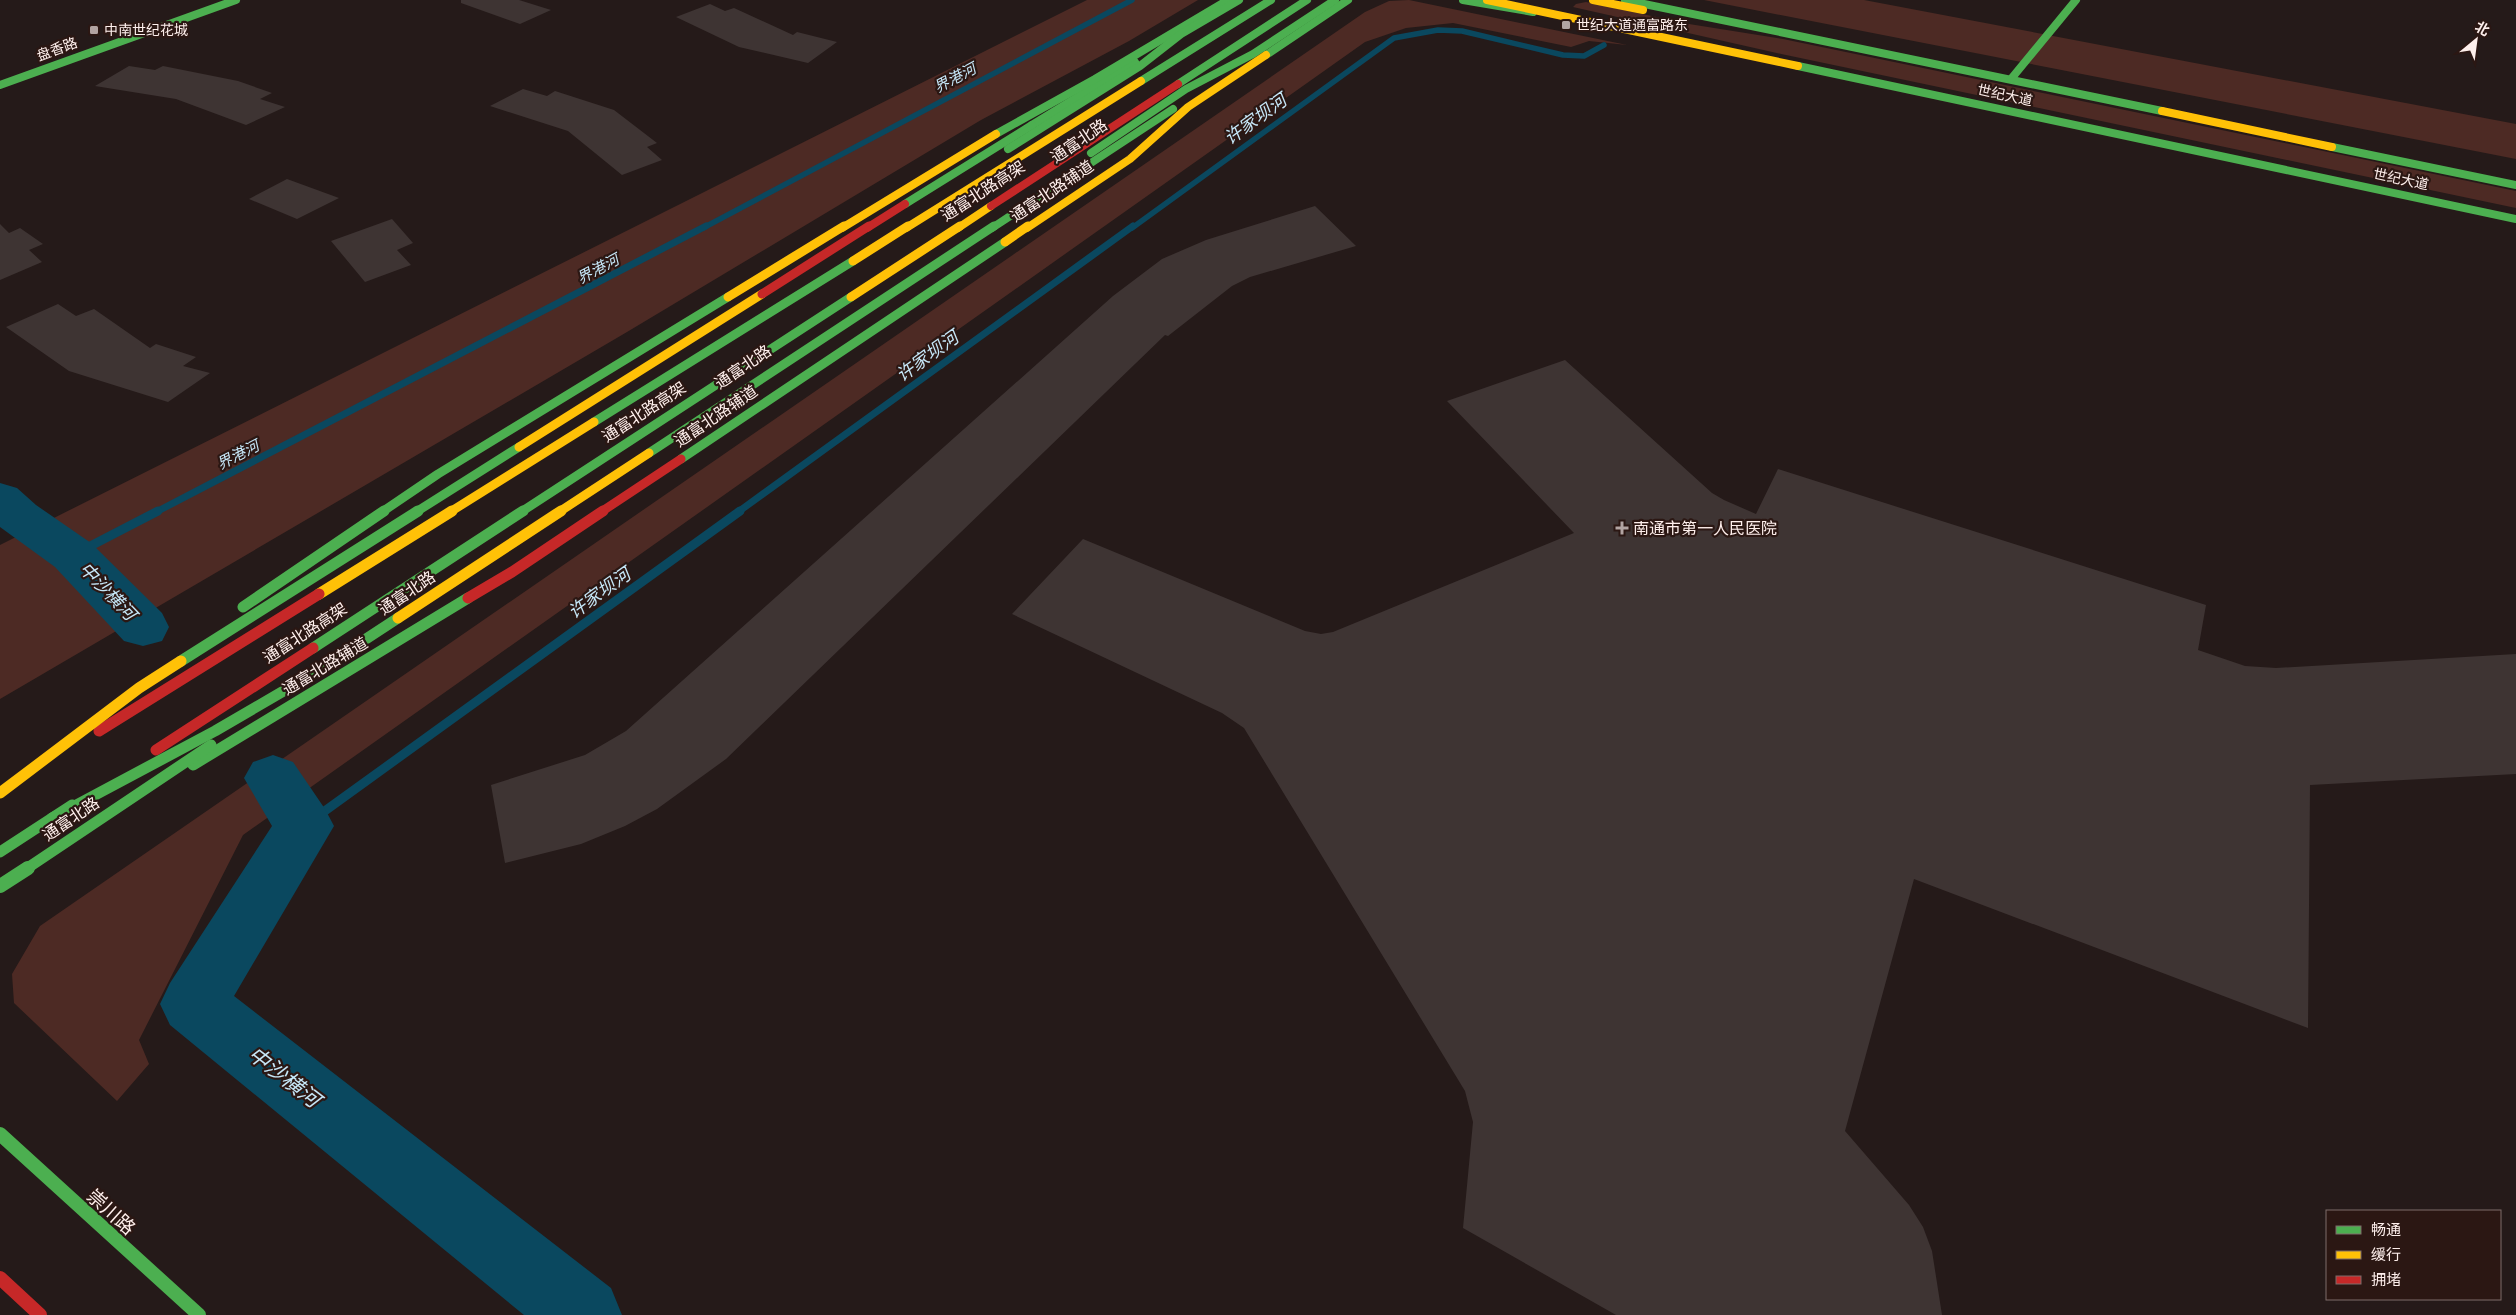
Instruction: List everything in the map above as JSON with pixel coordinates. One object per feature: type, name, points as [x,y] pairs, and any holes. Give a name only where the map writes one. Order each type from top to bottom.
[{"type":"main road","name":"盘香路","points":[[0,85],[236,0]]},
{"type":"main road","points":[[5,777],[309,560],[438,474],[1027,115],[1095,80],[1235,0]]},
{"type":"main road","name":"通富北路","points":[[5,777],[1107,87],[1140,66],[1181,34],[1235,0]]},
{"type":"main road","name":"通富北路高架","points":[[0,793],[1271,0]]},
{"type":"main road","name":"通富北路高架","points":[[0,852],[1307,0]]},
{"type":"main road","name":"通富北路","points":[[0,886],[1186,89],[1253,54],[1335,0]]},
{"type":"main road","name":"通富北路辅道","points":[[83,831],[512,572],[1130,159],[1188,107],[1348,0]]},
{"type":"main road","points":[[52,818],[214,731],[311,675],[1173,109],[1253,54],[1317,26],[1357,0]]},
{"type":"main road","points":[[1464,0],[1560,11]]},
{"type":"main road","name":"世纪大道","points":[[1488,0],[1560,11],[1578,20],[2516,219]]},
{"type":"main road","points":[[1593,0],[1714,26],[1876,52]]},
{"type":"main road","name":"世纪大道","points":[[1625,0],[2516,185]]},
{"type":"main road","points":[[2010,79],[2076,0]]},
{"type":"main road","points":[[0,793],[139,688],[1032,125],[1181,34]]},
{"type":"main road","points":[[1188,107],[1253,54]]},
{"type":"main road","name":"崇川路","points":[[0,1134],[199,1315]]},
{"type":"main road","points":[[0,1278],[40,1315]]},
{"type":"shaded area","points":[[1087,0],[1198,0],[1129,41],[981,120],[627,332],[0,699],[0,545]]},
{"type":"shaded area","points":[[1409,0],[1627,45],[1589,41],[1571,47],[1453,23],[1406,28],[1365,42],[243,835],[139,1040],[149,1064],[117,1101],[14,1003],[12,974],[40,926],[1365,12],[1389,1]]},
{"type":"shaded area","points":[[1704,0],[1864,0],[2516,124],[2516,159]]},
{"type":"shaded area","points":[[1586,2],[1689,24],[1783,39],[2516,191],[2516,208],[1786,55],[1573,7],[1576,4]]},
{"type":"building","points":[[461,0],[519,0],[551,10],[520,24],[461,3]]},
{"type":"building","points":[[710,4],[725,11],[734,8],[793,35],[797,32],[837,42],[808,63],[739,47],[676,17]]},
{"type":"building","points":[[129,66],[155,70],[163,66],[238,81],[272,93],[260,99],[285,107],[246,125],[176,99],[95,86]]},
{"type":"building","points":[[523,89],[547,96],[555,91],[614,110],[657,143],[647,147],[662,160],[622,175],[568,131],[490,106]]},
{"type":"building","points":[[287,179],[339,198],[297,219],[249,199]]},
{"type":"building","points":[[1315,206],[1356,246],[1250,277],[1232,286],[1168,336],[1165,335],[726,759],[657,809],[625,826],[581,844],[505,863],[491,785],[585,755],[626,731],[1113,296],[1162,259],[1206,240]]},
{"type":"building","points":[[392,219],[413,243],[397,250],[411,265],[365,282],[331,241]]},
{"type":"building","points":[[0,224],[9,233],[20,228],[43,244],[29,250],[42,262],[0,280]]},
{"type":"building","points":[[58,304],[76,316],[94,309],[150,348],[156,344],[196,357],[183,366],[210,373],[168,402],[69,371],[6,327]]},
{"type":"building","points":[[1565,360],[1712,493],[1724,500],[1756,514],[1778,469],[2206,605],[2198,650],[2245,666],[2276,668],[2516,654],[2516,774],[2310,785],[2308,1028],[1914,879],[1845,1131],[1909,1205],[1923,1227],[1932,1251],[1942,1315],[1616,1315],[1463,1228],[1473,1122],[1465,1091],[1244,728],[1222,713],[1012,614],[1083,539],[1305,631],[1321,634],[1333,632],[1574,533],[1447,401]]},
{"type":"waterway","name":"界港河","points":[[703,228],[1132,0]]},
{"type":"waterway","name":"许家坝河","points":[[1132,228],[1394,38],[1438,30],[1462,31],[1563,55],[1584,56],[1604,45]]},
{"type":"waterway","name":"界港河","points":[[156,512],[706,226]]},
{"type":"waterway","name":"许家坝河","points":[[738,512],[1133,226]]},
{"type":"waterway","name":"界港河","points":[[0,499],[19,517],[73,555],[143,627]]},
{"type":"waterway","name":"界港河","points":[[73,555],[158,511]]},
{"type":"waterway","name":"许家坝河","points":[[304,826],[740,511]]},
{"type":"waterway","name":"中沙横河","points":[[273,778],[304,826],[193,1004],[584,1315]]},
{"type":"traffic: fast","points":[[0,85],[236,0]]},
{"type":"traffic: fast","points":[[996,134],[1095,79],[1228,0]]},
{"type":"traffic: fast","points":[[1008,149],[1140,66],[1181,34],[1239,0]]},
{"type":"traffic: fast","points":[[1141,81],[1271,0]]},
{"type":"traffic: fast","points":[[1178,84],[1307,0]]},
{"type":"traffic: fast","points":[[1091,153],[1186,89],[1253,54],[1335,0]]},
{"type":"traffic: fast","points":[[1266,55],[1348,0]]},
{"type":"traffic: fast","points":[[1463,0],[1533,12]]},
{"type":"traffic: fast","points":[[1625,0],[2162,111]]},
{"type":"traffic: fast","points":[[2011,79],[2076,0]]},
{"type":"traffic: fast","points":[[1032,125],[1135,62]]},
{"type":"traffic: fast","points":[[1798,66],[2516,219]]},
{"type":"traffic: fast","points":[[649,453],[1173,109]]},
{"type":"traffic: fast","points":[[905,204],[1032,125]]},
{"type":"traffic: fast","points":[[2332,147],[2516,185]]},
{"type":"traffic: fast","points":[[681,459],[1005,242]]},
{"type":"traffic: fast","points":[[594,422],[853,261]]},
{"type":"traffic: fast","points":[[243,607],[438,474],[728,297]]},
{"type":"traffic: fast","points":[[313,648],[851,297]]},
{"type":"traffic: fast","points":[[181,661],[519,447]]},
{"type":"traffic: fast","points":[[193,765],[468,598]]},
{"type":"traffic: fast","points":[[52,818],[215,731],[311,675],[398,618]]},
{"type":"traffic: fast","points":[[0,886],[211,745]]},
{"type":"traffic: fast","points":[[0,852],[72,805]]},
{"type":"traffic: fast","points":[[0,1134],[199,1315]]},
{"type":"traffic: slow","points":[[1487,0],[1798,66]]},
{"type":"traffic: slow","points":[[1593,0],[1643,10]]},
{"type":"traffic: slow","points":[[1005,242],[1130,159],[1188,107],[1266,55]]},
{"type":"traffic: slow","points":[[853,261],[1141,81]]},
{"type":"traffic: slow","points":[[2162,111],[2332,147]]},
{"type":"traffic: slow","points":[[728,297],[996,134]]},
{"type":"traffic: slow","points":[[851,297],[991,206]]},
{"type":"traffic: slow","points":[[519,447],[762,294]]},
{"type":"traffic: slow","points":[[319,594],[594,422]]},
{"type":"traffic: slow","points":[[398,618],[649,453]]},
{"type":"traffic: slow","points":[[0,793],[139,688],[181,661]]},
{"type":"traffic: jam","points":[[991,206],[1178,84]]},
{"type":"traffic: jam","points":[[762,294],[905,204]]},
{"type":"traffic: jam","points":[[468,598],[512,572],[681,459]]},
{"type":"traffic: jam","points":[[99,731],[319,594]]},
{"type":"traffic: jam","points":[[156,750],[313,648]]},
{"type":"traffic: jam","points":[[0,1278],[40,1315]]},
{"type":"place","name":"世纪大道通富路东","points":[[1566,25]]},
{"type":"place","name":"中南世纪花城","points":[[94,30]]},
{"type":"place","name":"南通市第一人民医院","points":[[1622,528]]}]
